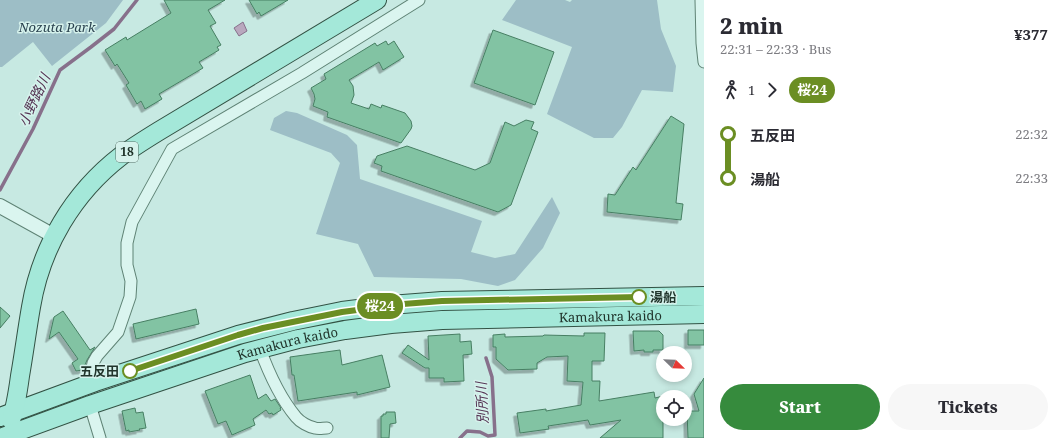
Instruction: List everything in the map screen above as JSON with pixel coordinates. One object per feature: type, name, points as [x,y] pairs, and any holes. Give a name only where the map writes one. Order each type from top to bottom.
[{"type":"main road","name":"18","points":[[7,414],[34,290],[39,274],[54,236],[62,220],[74,203],[104,171],[120,157],[159,131],[377,0]]},
{"type":"main road","name":"Kamakura kaido","points":[[3,437],[7,414],[95,382],[231,337],[316,316],[357,309],[416,302],[704,296]]},
{"type":"main road","name":"Kamakura kaido","points":[[3,437],[90,405],[208,365],[298,339],[345,330],[416,322],[704,314]]},
{"type":"street","points":[[95,382],[92,368],[93,363],[97,356],[118,332],[130,297],[131,281],[127,265],[127,243],[132,222],[172,149],[302,73],[419,0]]},
{"type":"street","points":[[701,0],[704,62]]},
{"type":"street","points":[[0,206],[54,236]]},
{"type":"street","points":[[260,349],[284,399],[297,418],[316,429],[327,428]]},
{"type":"street","points":[[90,405],[100,438]]},
{"type":"green space","name":"Nozuta Park","points":[[0,0],[123,0],[106,23],[52,66],[33,42],[2,67],[0,67]]},
{"type":"green space","points":[[516,0],[565,0],[570,2],[572,0],[657,0],[661,29],[676,66],[673,92],[642,90],[622,127],[613,138],[594,138],[547,114],[572,47],[502,20]]},
{"type":"green space","points":[[286,111],[297,113],[347,135],[357,145],[360,179],[482,221],[471,252],[495,258],[515,254],[552,197],[560,213],[543,248],[515,280],[498,286],[461,279],[374,277],[358,244],[316,234],[340,163],[331,153],[270,130],[274,118]]},
{"type":"shaded area","points":[[243,22],[247,31],[239,36],[234,28]]},
{"type":"building","points":[[164,0],[225,0],[208,10],[216,23],[210,26],[221,45],[217,47],[219,50],[199,62],[203,68],[159,94],[162,99],[145,109],[141,101],[137,104],[126,85],[129,83],[117,64],[115,66],[105,50],[126,37],[127,40],[171,13]]},
{"type":"building","points":[[249,0],[288,0],[261,16],[259,12],[257,14]]},
{"type":"building","points":[[493,30],[554,52],[535,105],[474,83]]},
{"type":"building","points":[[386,41],[388,45],[394,41],[404,57],[383,70],[379,62],[349,80],[353,86],[354,95],[351,103],[369,109],[371,104],[381,108],[382,105],[405,113],[411,121],[412,126],[401,143],[327,117],[328,112],[313,106],[315,99],[311,88],[326,79],[324,74],[375,43],[377,46]]},
{"type":"building","points":[[671,116],[684,124],[676,203],[683,204],[681,220],[607,212],[608,194],[615,195],[633,167],[636,170]]},
{"type":"building","points":[[526,120],[534,122],[531,129],[538,132],[511,205],[498,212],[381,171],[382,166],[374,163],[377,156],[407,146],[475,170],[490,163],[505,122],[514,126]]},
{"type":"building","points":[[0,307],[10,316],[0,328]]},
{"type":"building","points":[[196,309],[199,324],[136,339],[133,324]]},
{"type":"building","points":[[63,311],[90,350],[95,347],[83,370],[76,371],[72,363],[78,359],[59,332],[49,339],[54,317]]},
{"type":"building","points":[[688,330],[704,330],[704,345],[688,345]]},
{"type":"building","points":[[633,331],[659,331],[663,335],[663,346],[656,346],[656,350],[653,350],[653,352],[644,352],[644,350],[634,351]]},
{"type":"building","points":[[584,333],[605,333],[604,361],[592,361],[592,381],[600,381],[599,401],[654,392],[656,398],[656,426],[663,426],[663,438],[600,438],[621,420],[590,425],[588,420],[548,426],[549,429],[520,433],[517,413],[546,409],[546,411],[581,405],[583,382],[567,381],[568,356],[547,357],[537,363],[537,369],[508,370],[496,359],[496,347],[493,347],[493,335],[505,334],[505,337],[544,335],[584,336]]},
{"type":"building","points":[[460,334],[460,342],[471,341],[472,354],[463,355],[464,381],[444,382],[444,378],[429,378],[429,368],[425,368],[402,353],[408,345],[429,360],[428,336]]},
{"type":"building","points":[[340,350],[342,365],[382,355],[390,387],[357,395],[357,392],[298,401],[294,375],[292,375],[290,357]]},
{"type":"building","points":[[250,375],[258,399],[266,394],[271,401],[275,399],[281,410],[273,415],[272,413],[269,414],[266,410],[253,419],[255,425],[232,435],[226,421],[218,424],[205,391]]},
{"type":"building","points":[[704,378],[704,438],[688,438],[688,426],[692,426],[692,411],[699,411],[694,394]]},
{"type":"building","points":[[135,408],[136,413],[143,412],[146,428],[129,432],[129,430],[126,431],[122,411]]},
{"type":"building","points":[[386,412],[395,412],[396,423],[390,424],[389,438],[381,438],[381,416],[386,414]]},
{"type":"waterway","name":"小野路川","points":[[0,190],[33,129],[60,70],[114,29],[137,0]]},
{"type":"waterway","name":"別所川","points":[[460,438],[467,431],[480,432],[488,436],[495,435],[492,377],[486,358]]},
{"type":"bus line","name":"桜24","points":[[130,371],[263,328],[342,312],[416,302],[639,297]]},
{"type":"place","name":"湯船","points":[[639,297]]},
{"type":"place","name":"五反田","points":[[130,371]]}]
